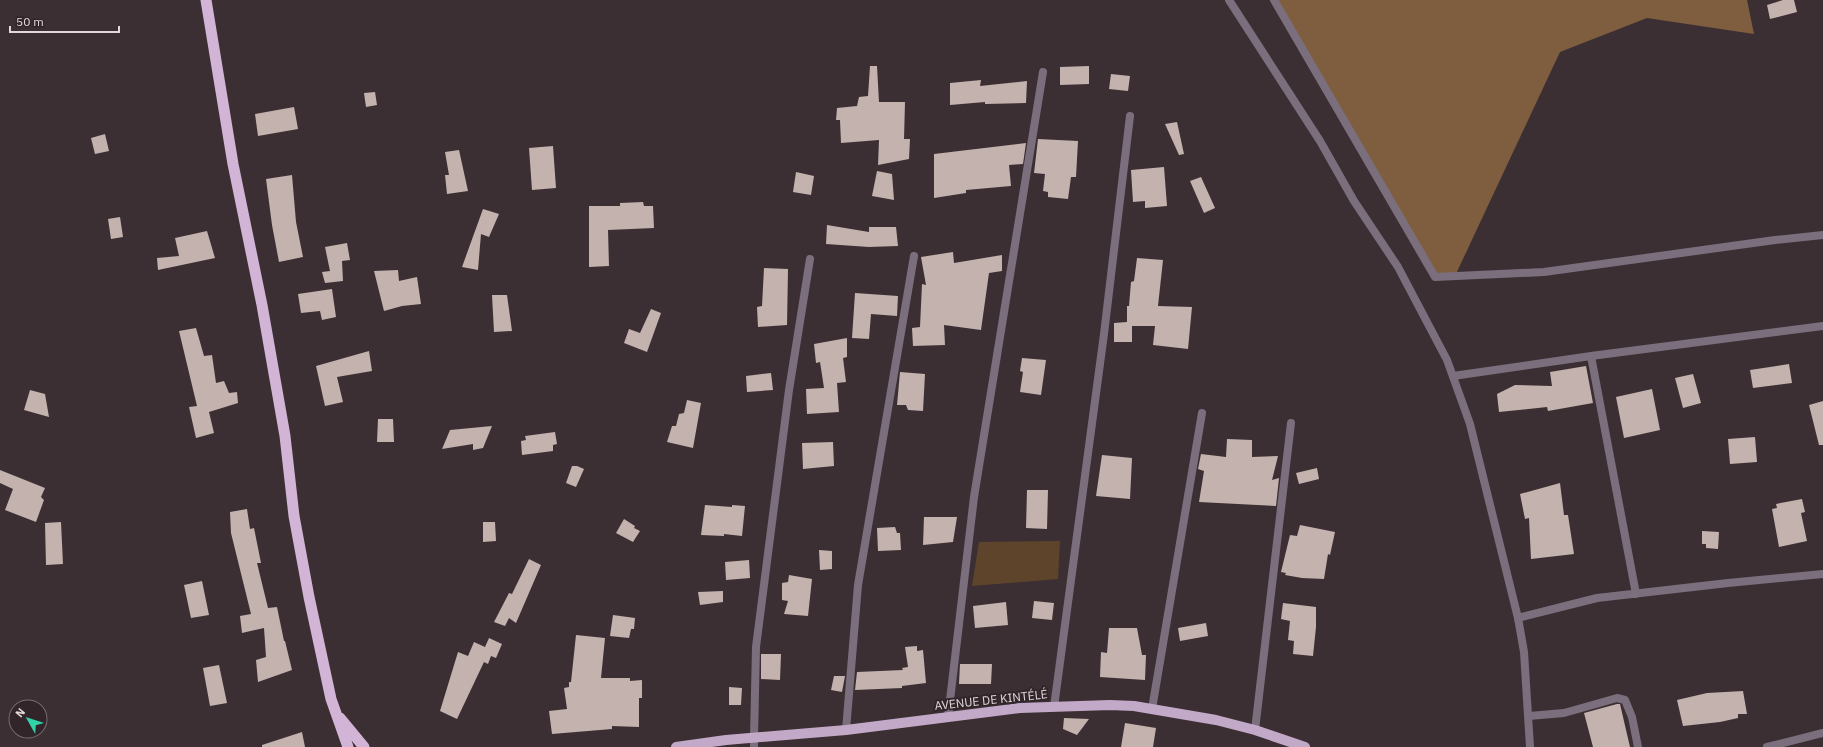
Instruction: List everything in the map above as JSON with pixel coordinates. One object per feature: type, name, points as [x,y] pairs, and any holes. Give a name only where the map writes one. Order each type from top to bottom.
[{"type":"highway","points":[[206,0],[233,164],[262,305],[285,436],[294,516],[305,574],[331,699],[348,747]]},
{"type":"highway","points":[[335,711],[364,747]]},
{"type":"main road","name":"AVENUE DE KINTÉLÉ","points":[[676,747],[727,743],[754,743],[1020,708],[1110,705],[1152,709],[1216,720],[1255,730],[1305,747]]},
{"type":"street","points":[[1274,0],[1434,277],[1544,272],[1775,240],[1823,236]]},
{"type":"street","points":[[1230,1],[1320,141],[1354,201],[1398,267],[1447,360],[1470,424],[1518,618],[1524,652],[1530,747]]},
{"type":"street","points":[[948,717],[974,497],[1042,72]]},
{"type":"street","points":[[1054,707],[1104,334],[1130,116]]},
{"type":"street","points":[[846,730],[858,585],[914,256]]},
{"type":"street","points":[[754,743],[756,646],[789,390],[810,259]]},
{"type":"street","points":[[1453,376],[1591,356],[1823,326]]},
{"type":"street","points":[[1591,356],[1636,594]]},
{"type":"street","points":[[1152,709],[1202,413]]},
{"type":"street","points":[[1255,730],[1291,423]]},
{"type":"street","points":[[1518,618],[1597,598],[1728,582],[1823,574]]},
{"type":"street","points":[[1529,716],[1564,713],[1617,698],[1625,700],[1632,717],[1638,747]]},
{"type":"street","points":[[1767,747],[1823,733]]},
{"type":"shaded area","points":[[1270,0],[1747,0],[1754,34],[1647,18],[1560,52],[1455,276],[1435,277]]},
{"type":"shaded area","points":[[1060,541],[1058,579],[972,586],[979,542]]},
{"type":"building","points":[[1783,0],[1794,0],[1797,12],[1770,19],[1767,5]]},
{"type":"building","points":[[870,66],[877,66],[879,102],[905,102],[904,139],[910,139],[909,159],[878,165],[879,140],[841,143],[840,120],[836,120],[837,108],[857,106],[859,97],[868,96]]},
{"type":"building","points":[[1089,66],[1089,84],[1060,85],[1060,67]]},
{"type":"building","points":[[1111,74],[1130,76],[1128,91],[1109,89]]},
{"type":"building","points":[[981,80],[980,86],[1027,81],[1026,103],[985,104],[985,102],[950,105],[950,83]]},
{"type":"building","points":[[375,92],[377,105],[366,107],[364,93]]},
{"type":"building","points":[[294,107],[298,129],[258,136],[255,114]]},
{"type":"building","points":[[1177,122],[1184,154],[1179,155],[1165,124]]},
{"type":"building","points":[[105,134],[109,151],[95,154],[91,138]]},
{"type":"building","points":[[1038,139],[1078,141],[1076,177],[1071,177],[1068,199],[1048,197],[1048,192],[1043,191],[1045,174],[1034,173]]},
{"type":"building","points":[[1026,143],[1023,164],[1009,165],[1011,186],[966,190],[966,193],[934,198],[934,154]]},
{"type":"building","points":[[553,146],[556,188],[532,190],[529,148]]},
{"type":"building","points":[[459,150],[468,191],[447,194],[445,175],[449,175],[445,152]]},
{"type":"building","points":[[1164,167],[1167,206],[1145,208],[1145,201],[1133,202],[1131,170]]},
{"type":"building","points":[[877,171],[892,174],[894,200],[872,196]]},
{"type":"building","points":[[796,172],[814,176],[811,195],[793,192]]},
{"type":"building","points":[[292,175],[296,222],[303,257],[279,262],[266,179]]},
{"type":"building","points":[[1201,177],[1215,208],[1204,213],[1190,181]]},
{"type":"building","points":[[643,202],[644,206],[653,206],[654,228],[608,230],[609,266],[589,267],[589,206],[620,206],[620,203]]},
{"type":"building","points":[[483,209],[499,214],[489,237],[481,234],[478,270],[462,267]]},
{"type":"building","points":[[120,217],[123,237],[111,239],[108,219]]},
{"type":"building","points":[[827,225],[869,232],[869,227],[896,227],[898,246],[869,247],[826,244]]},
{"type":"building","points":[[207,231],[215,258],[158,270],[157,258],[179,256],[175,238]]},
{"type":"building","points":[[347,243],[350,260],[342,261],[343,281],[325,283],[322,272],[330,271],[325,247]]},
{"type":"building","points":[[953,252],[954,263],[1002,255],[1002,271],[989,273],[981,330],[944,325],[945,345],[913,346],[912,328],[920,327],[922,284],[926,285],[921,257]]},
{"type":"building","points":[[1137,258],[1163,260],[1158,306],[1192,307],[1188,349],[1153,345],[1155,326],[1132,326],[1132,342],[1114,342],[1114,323],[1127,322],[1127,306],[1129,306],[1131,282],[1134,281]]},
{"type":"building","points":[[764,268],[788,269],[787,325],[758,327],[757,307],[762,306]]},
{"type":"building","points":[[398,270],[399,281],[417,277],[421,304],[402,306],[384,311],[374,271]]},
{"type":"building","points":[[332,289],[336,317],[322,320],[320,311],[301,313],[298,294]]},
{"type":"building","points":[[855,293],[898,296],[897,316],[871,314],[869,339],[852,338]]},
{"type":"building","points":[[492,295],[507,295],[512,331],[494,332]]},
{"type":"building","points":[[651,309],[661,313],[647,352],[624,343],[629,329],[640,333]]},
{"type":"building","points":[[196,328],[204,356],[212,355],[216,383],[224,381],[229,393],[237,392],[238,403],[209,412],[214,433],[196,438],[189,407],[197,406],[179,331]]},
{"type":"building","points":[[847,338],[847,357],[843,358],[846,382],[837,383],[839,412],[807,414],[806,389],[824,388],[820,362],[816,363],[814,344]]},
{"type":"building","points":[[369,351],[372,371],[337,377],[343,402],[325,406],[316,366]]},
{"type":"building","points":[[1022,358],[1046,360],[1041,395],[1020,392],[1023,372],[1020,371]]},
{"type":"building","points":[[1789,364],[1792,383],[1753,388],[1750,370]]},
{"type":"building","points":[[1586,366],[1593,403],[1548,411],[1547,407],[1499,412],[1497,394],[1515,385],[1552,386],[1550,372]]},
{"type":"building","points":[[900,372],[925,374],[923,411],[908,410],[906,405],[897,405]]},
{"type":"building","points":[[771,373],[773,390],[747,392],[746,376]]},
{"type":"building","points":[[1693,374],[1701,403],[1683,408],[1675,378]]},
{"type":"building","points":[[1652,389],[1660,430],[1624,438],[1616,397]]},
{"type":"building","points":[[30,390],[45,394],[49,417],[24,410]]},
{"type":"building","points":[[687,400],[701,403],[693,448],[667,442],[672,426],[676,426],[679,414],[684,413]]},
{"type":"building","points":[[1823,401],[1823,445],[1819,445],[1809,405]]},
{"type":"building","points":[[378,419],[393,419],[394,442],[377,442]]},
{"type":"building","points":[[492,426],[483,448],[473,450],[473,444],[442,449],[450,430]]},
{"type":"building","points":[[555,432],[557,444],[553,445],[553,451],[522,455],[521,441],[526,440],[525,436]]},
{"type":"building","points":[[1755,437],[1757,462],[1730,464],[1728,439]]},
{"type":"building","points":[[1227,439],[1252,440],[1252,457],[1278,456],[1272,480],[1279,478],[1276,506],[1199,502],[1204,471],[1198,469],[1201,454],[1226,457]]},
{"type":"building","points":[[833,442],[834,466],[803,469],[802,443]]},
{"type":"building","points":[[1102,455],[1132,458],[1130,499],[1096,496]]},
{"type":"building","points":[[572,466],[577,466],[584,469],[576,487],[566,483]]},
{"type":"building","points":[[1317,468],[1319,479],[1299,484],[1296,473]]},
{"type":"building","points":[[0,470],[45,488],[41,497],[44,500],[36,522],[5,510],[13,489],[0,483]]},
{"type":"building","points":[[1560,483],[1564,515],[1568,515],[1574,554],[1531,559],[1529,518],[1525,519],[1520,494]]},
{"type":"building","points":[[1027,490],[1048,490],[1047,529],[1026,528]]},
{"type":"building","points":[[1802,499],[1805,512],[1801,513],[1807,541],[1779,547],[1772,509],[1777,508],[1776,504]]},
{"type":"building","points":[[705,505],[732,507],[732,505],[745,506],[742,536],[724,534],[724,536],[701,535]]},
{"type":"building","points":[[247,509],[250,529],[254,528],[261,563],[257,563],[268,608],[277,607],[292,670],[258,682],[256,660],[266,657],[264,628],[242,633],[240,616],[251,614],[231,533],[230,512]]},
{"type":"building","points":[[924,517],[957,517],[953,542],[923,545]]},
{"type":"building","points":[[624,519],[640,531],[633,542],[616,533]]},
{"type":"building","points":[[61,522],[63,564],[46,565],[45,523]]},
{"type":"building","points":[[483,522],[495,522],[496,541],[483,542]]},
{"type":"building","points":[[1300,525],[1335,532],[1330,555],[1328,554],[1324,579],[1302,578],[1285,575],[1286,573],[1281,572],[1290,535],[1297,536]]},
{"type":"building","points":[[895,527],[897,533],[900,533],[901,550],[878,551],[877,528]]},
{"type":"building","points":[[1702,531],[1719,532],[1718,549],[1706,548],[1706,544],[1702,544]]},
{"type":"building","points":[[819,550],[832,551],[832,569],[820,570]]},
{"type":"building","points":[[529,559],[541,565],[516,623],[509,618],[505,626],[494,622],[509,593],[512,594]]},
{"type":"building","points":[[749,560],[750,578],[726,580],[725,562]]},
{"type":"building","points":[[789,575],[812,579],[808,616],[784,614],[788,601],[782,600],[782,583],[788,582]]},
{"type":"building","points":[[202,581],[209,615],[191,618],[184,585]]},
{"type":"building","points":[[723,591],[723,602],[700,605],[698,592]]},
{"type":"building","points":[[1034,601],[1054,603],[1052,620],[1032,618]]},
{"type":"building","points":[[1006,602],[1008,625],[975,628],[973,606]]},
{"type":"building","points":[[1283,603],[1316,607],[1316,627],[1313,656],[1293,654],[1294,641],[1288,640],[1290,621],[1281,619]]},
{"type":"building","points":[[613,615],[635,618],[634,629],[631,629],[629,638],[610,636]]},
{"type":"building","points":[[1206,623],[1208,636],[1180,641],[1178,628]]},
{"type":"building","points":[[1109,628],[1137,628],[1142,655],[1146,655],[1145,680],[1100,677],[1101,652],[1107,653]]},
{"type":"building","points":[[576,635],[605,638],[601,678],[630,678],[630,681],[642,680],[642,698],[639,698],[639,727],[612,726],[612,729],[552,734],[549,711],[567,709],[564,688],[569,687],[569,682],[571,682]]},
{"type":"building","points":[[489,638],[502,644],[496,658],[491,656],[488,664],[484,662],[457,719],[440,711],[458,652],[468,656],[474,642],[485,647]]},
{"type":"building","points":[[917,646],[917,651],[923,650],[926,683],[902,686],[902,688],[855,690],[857,672],[903,670],[902,668],[908,667],[905,647]]},
{"type":"building","points":[[761,654],[781,654],[780,680],[761,679]]},
{"type":"building","points":[[960,664],[992,664],[991,684],[959,684]]},
{"type":"building","points":[[219,665],[227,703],[210,706],[203,668]]},
{"type":"building","points":[[834,676],[845,676],[842,692],[831,690]]},
{"type":"building","points":[[729,687],[742,688],[741,705],[729,705]]},
{"type":"building","points":[[1743,691],[1747,714],[1738,714],[1738,718],[1720,722],[1683,726],[1677,700],[1707,693]]},
{"type":"building","points":[[1620,704],[1630,747],[1593,747],[1584,713]]},
{"type":"building","points":[[1064,718],[1089,719],[1077,735],[1063,729]]},
{"type":"building","points":[[1125,723],[1156,728],[1153,747],[1121,747]]},
{"type":"building","points":[[302,732],[305,747],[262,747],[262,745]]}]
